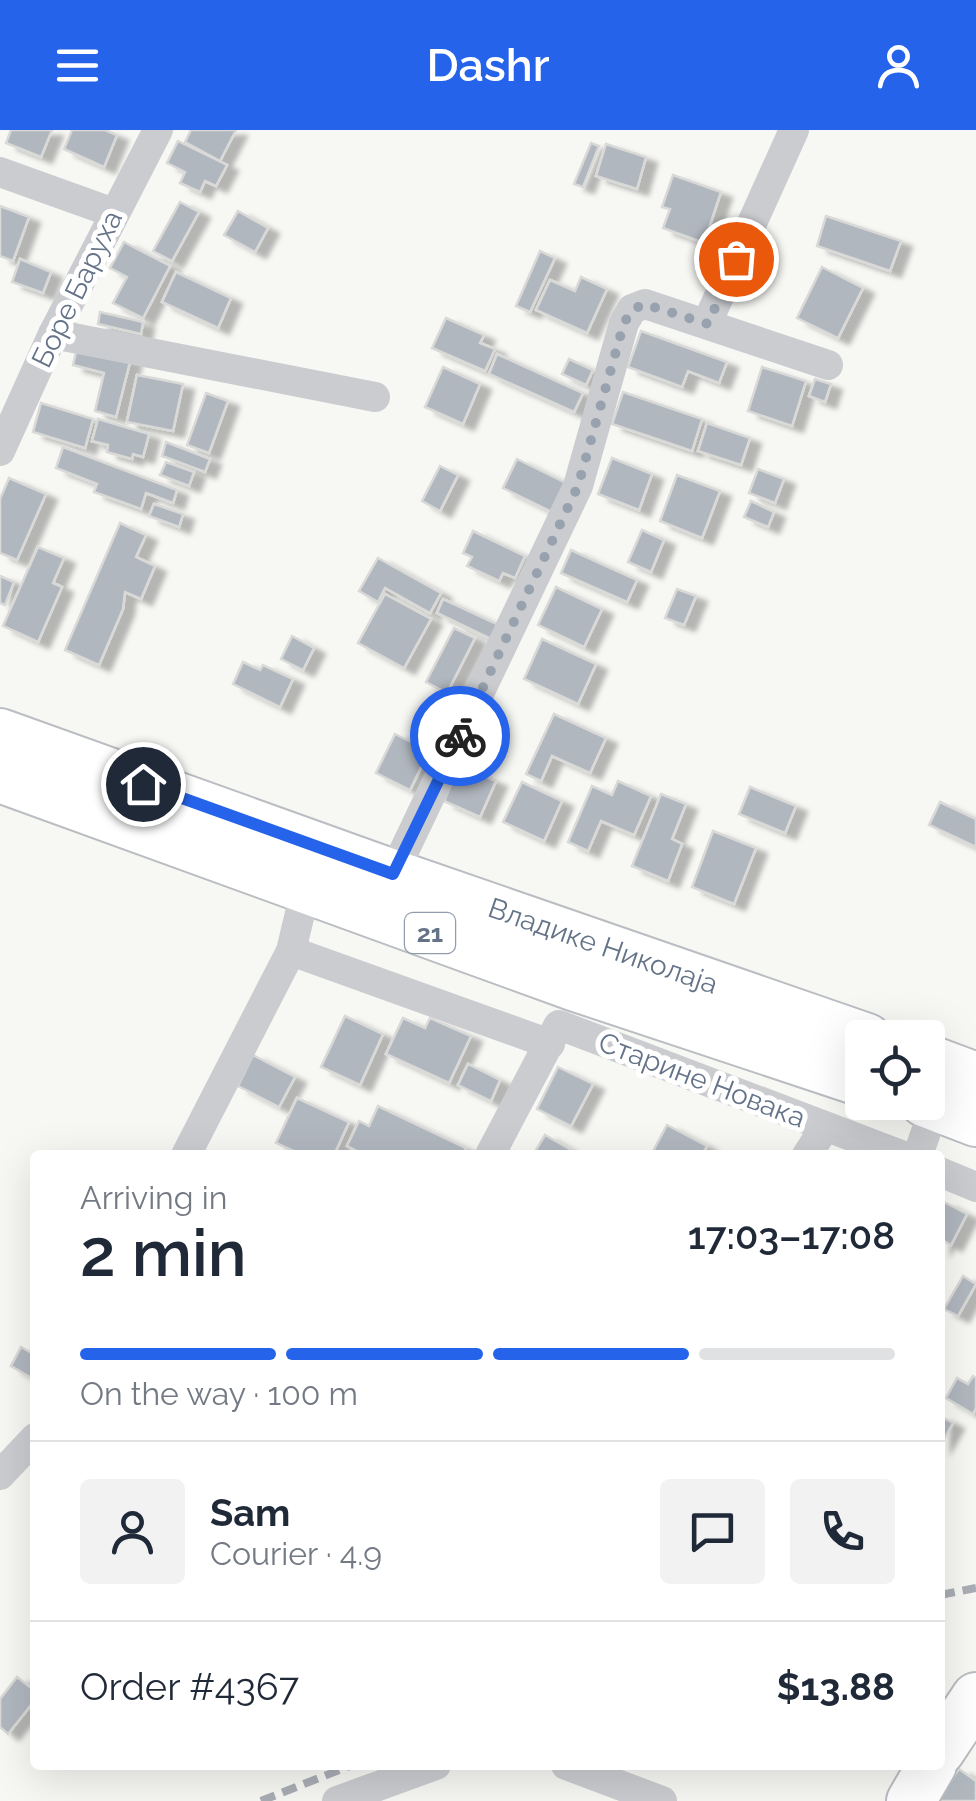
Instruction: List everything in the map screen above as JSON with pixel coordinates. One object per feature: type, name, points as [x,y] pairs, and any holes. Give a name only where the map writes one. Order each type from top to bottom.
[{"type":"main road","name":"Владике Николаја","points":[[0,733],[845,1030]]},
{"type":"main road","name":"Владике Николаја","points":[[0,778],[306,888],[560,1018],[845,1078]]},
{"type":"main road","points":[[945,1743],[976,1697]]},
{"type":"main road","points":[[911,1801],[929,1770]]},
{"type":"street","name":"Боре Баруха","points":[[0,450],[53,334],[158,130]]},
{"type":"street","points":[[708,324],[794,130]]},
{"type":"street","points":[[0,172],[114,213]]},
{"type":"street","points":[[393,874],[578,486],[624,323],[632,310],[644,304],[828,365]]},
{"type":"street","points":[[53,334],[376,397]]},
{"type":"street","points":[[189,1150],[291,951],[306,888]]},
{"type":"street","name":"Старине Новака","points":[[291,951],[560,1018],[887,1150]]},
{"type":"street","points":[[493,1150],[560,1018]]},
{"type":"street","points":[[922,1150],[958,1103]]},
{"type":"street","points":[[810,1150],[825,1127]]},
{"type":"street","points":[[945,1174],[976,1187]]},
{"type":"street","points":[[0,1474],[30,1443]]},
{"type":"street","points":[[337,1801],[422,1770]]},
{"type":"street","points":[[579,1770],[662,1801]]},
{"type":"building","points":[[11,130],[52,130],[41,157],[6,143]]},
{"type":"building","points":[[72,130],[105,130],[117,135],[104,167],[64,149]]},
{"type":"building","points":[[191,130],[236,130],[220,161],[185,142]]},
{"type":"building","points":[[178,141],[227,165],[216,186],[205,181],[200,192],[180,183],[185,172],[167,163]]},
{"type":"building","points":[[591,143],[599,146],[583,187],[574,184]]},
{"type":"building","points":[[606,144],[646,157],[637,189],[596,176]]},
{"type":"building","points":[[673,175],[721,192],[704,243],[663,228],[670,209],[662,207]]},
{"type":"building","points":[[180,202],[199,212],[172,261],[153,251]]},
{"type":"building","points":[[0,206],[29,217],[13,261],[0,256]]},
{"type":"building","points":[[238,211],[268,228],[255,252],[224,235]]},
{"type":"building","points":[[826,216],[901,241],[890,271],[817,246]]},
{"type":"building","points":[[124,242],[170,266],[143,318],[113,303],[127,277],[110,268]]},
{"type":"building","points":[[540,251],[555,258],[530,312],[516,306]]},
{"type":"building","points":[[20,259],[51,272],[43,293],[12,282]]},
{"type":"building","points":[[822,267],[863,288],[838,338],[797,318]]},
{"type":"building","points":[[176,272],[231,298],[218,328],[162,302]]},
{"type":"building","points":[[581,277],[607,289],[587,333],[536,310],[550,280],[575,291]]},
{"type":"building","points":[[100,312],[143,322],[141,334],[98,324]]},
{"type":"building","points":[[446,318],[484,335],[480,343],[495,349],[485,371],[432,348]]},
{"type":"building","points":[[641,331],[727,362],[719,383],[688,371],[682,387],[628,367]]},
{"type":"building","points":[[78,344],[131,358],[116,417],[95,411],[104,373],[73,365]]},
{"type":"building","points":[[497,354],[583,393],[574,412],[489,374]]},
{"type":"building","points":[[569,359],[593,370],[586,385],[562,374]]},
{"type":"building","points":[[443,367],[480,384],[463,424],[425,407]]},
{"type":"building","points":[[762,367],[806,381],[792,426],[748,411]]},
{"type":"building","points":[[137,375],[183,384],[173,431],[127,422]]},
{"type":"building","points":[[815,379],[831,384],[825,402],[809,396]]},
{"type":"building","points":[[623,392],[702,419],[692,451],[612,424]]},
{"type":"building","points":[[206,393],[228,401],[209,453],[187,445]]},
{"type":"building","points":[[41,403],[93,419],[85,448],[33,432]]},
{"type":"building","points":[[98,419],[149,434],[143,457],[133,454],[132,459],[107,452],[108,445],[92,441]]},
{"type":"building","points":[[707,423],[750,438],[741,465],[698,451]]},
{"type":"building","points":[[166,442],[210,459],[205,472],[162,456]]},
{"type":"building","points":[[63,447],[177,490],[173,503],[146,493],[141,509],[94,492],[97,484],[56,468]]},
{"type":"building","points":[[612,458],[652,474],[639,510],[598,494]]},
{"type":"building","points":[[517,459],[566,483],[552,512],[503,488]]},
{"type":"building","points":[[166,462],[194,472],[189,486],[160,475]]},
{"type":"building","points":[[440,466],[458,475],[440,511],[422,501]]},
{"type":"building","points":[[758,469],[784,479],[775,503],[749,493]]},
{"type":"building","points":[[677,475],[720,491],[702,538],[660,521]]},
{"type":"building","points":[[9,478],[46,494],[17,560],[0,553],[0,499]]},
{"type":"building","points":[[751,501],[774,512],[768,527],[744,517]]},
{"type":"building","points":[[154,504],[183,514],[179,527],[149,516]]},
{"type":"building","points":[[120,523],[146,535],[136,557],[155,566],[141,599],[125,592],[123,609],[99,665],[65,650]]},
{"type":"building","points":[[642,530],[664,540],[651,572],[628,562]]},
{"type":"building","points":[[473,531],[525,556],[515,578],[503,573],[499,581],[467,566],[472,557],[463,553]]},
{"type":"building","points":[[38,547],[64,558],[53,583],[62,587],[38,642],[3,626]]},
{"type":"building","points":[[571,550],[637,580],[627,602],[561,573]]},
{"type":"building","points":[[378,558],[441,593],[430,613],[385,588],[378,602],[359,591]]},
{"type":"building","points":[[0,576],[14,582],[5,605],[0,603]]},
{"type":"building","points":[[556,587],[602,609],[584,647],[538,625]]},
{"type":"building","points":[[677,589],[696,596],[684,625],[665,618]]},
{"type":"building","points":[[385,594],[431,619],[404,668],[358,643]]},
{"type":"building","points":[[443,599],[499,625],[493,640],[437,613]]},
{"type":"building","points":[[454,628],[475,638],[447,693],[426,682]]},
{"type":"building","points":[[292,636],[314,648],[303,670],[281,659]]},
{"type":"building","points":[[542,639],[596,664],[578,704],[524,679]]},
{"type":"building","points":[[243,662],[260,670],[263,665],[293,679],[280,707],[233,684]]},
{"type":"building","points":[[554,714],[606,738],[590,773],[552,756],[541,781],[526,774]]},
{"type":"building","points":[[395,734],[429,751],[410,790],[376,773]]},
{"type":"building","points":[[459,766],[496,781],[480,817],[444,801]]},
{"type":"building","points":[[618,781],[651,796],[634,835],[601,821],[588,851],[568,842],[592,786],[612,795]]},
{"type":"building","points":[[522,782],[562,801],[544,841],[503,822]]},
{"type":"building","points":[[750,787],[796,806],[785,833],[739,814]]},
{"type":"building","points":[[661,794],[686,804],[672,839],[682,844],[668,881],[632,866]]},
{"type":"building","points":[[940,802],[976,819],[976,847],[929,825]]},
{"type":"building","points":[[713,831],[756,848],[734,904],[692,887]]},
{"type":"building","points":[[345,1016],[383,1034],[360,1085],[321,1067]]},
{"type":"building","points":[[403,1018],[425,1028],[430,1018],[471,1036],[449,1083],[386,1054]]},
{"type":"building","points":[[253,1055],[295,1077],[279,1107],[238,1086]]},
{"type":"building","points":[[468,1064],[500,1080],[491,1101],[458,1085]]},
{"type":"building","points":[[558,1067],[593,1084],[571,1126],[537,1109]]},
{"type":"building","points":[[297,1098],[349,1122],[336,1150],[291,1150],[276,1143]]},
{"type":"building","points":[[378,1106],[466,1148],[355,1150],[347,1146],[359,1121],[369,1126]]},
{"type":"building","points":[[667,1125],[707,1146],[705,1150],[654,1150]]},
{"type":"building","points":[[545,1135],[571,1150],[536,1150]]},
{"type":"building","points":[[945,1203],[967,1214],[951,1245],[945,1242]]},
{"type":"building","points":[[963,1276],[976,1284],[958,1316],[945,1307]]},
{"type":"building","points":[[21,1347],[30,1352],[30,1377],[11,1366]]},
{"type":"building","points":[[973,1376],[973,1414],[946,1398],[957,1378],[968,1384]]},
{"type":"building","points":[[945,1419],[953,1423],[945,1437]]},
{"type":"building","points":[[17,1677],[30,1687],[30,1706],[8,1734],[0,1727],[0,1699]]},
{"type":"building","points":[[959,1769],[976,1781],[976,1801],[937,1801]]},
{"type":"railway","points":[[945,1594],[976,1588]]},
{"type":"railway","points":[[261,1801],[339,1770]]},
{"type":"way so far","points":[[460,736],[578,486],[624,323],[632,310],[644,304],[708,324],[736,259]]},
{"type":"route","points":[[143,784],[393,874],[460,736]]}]
